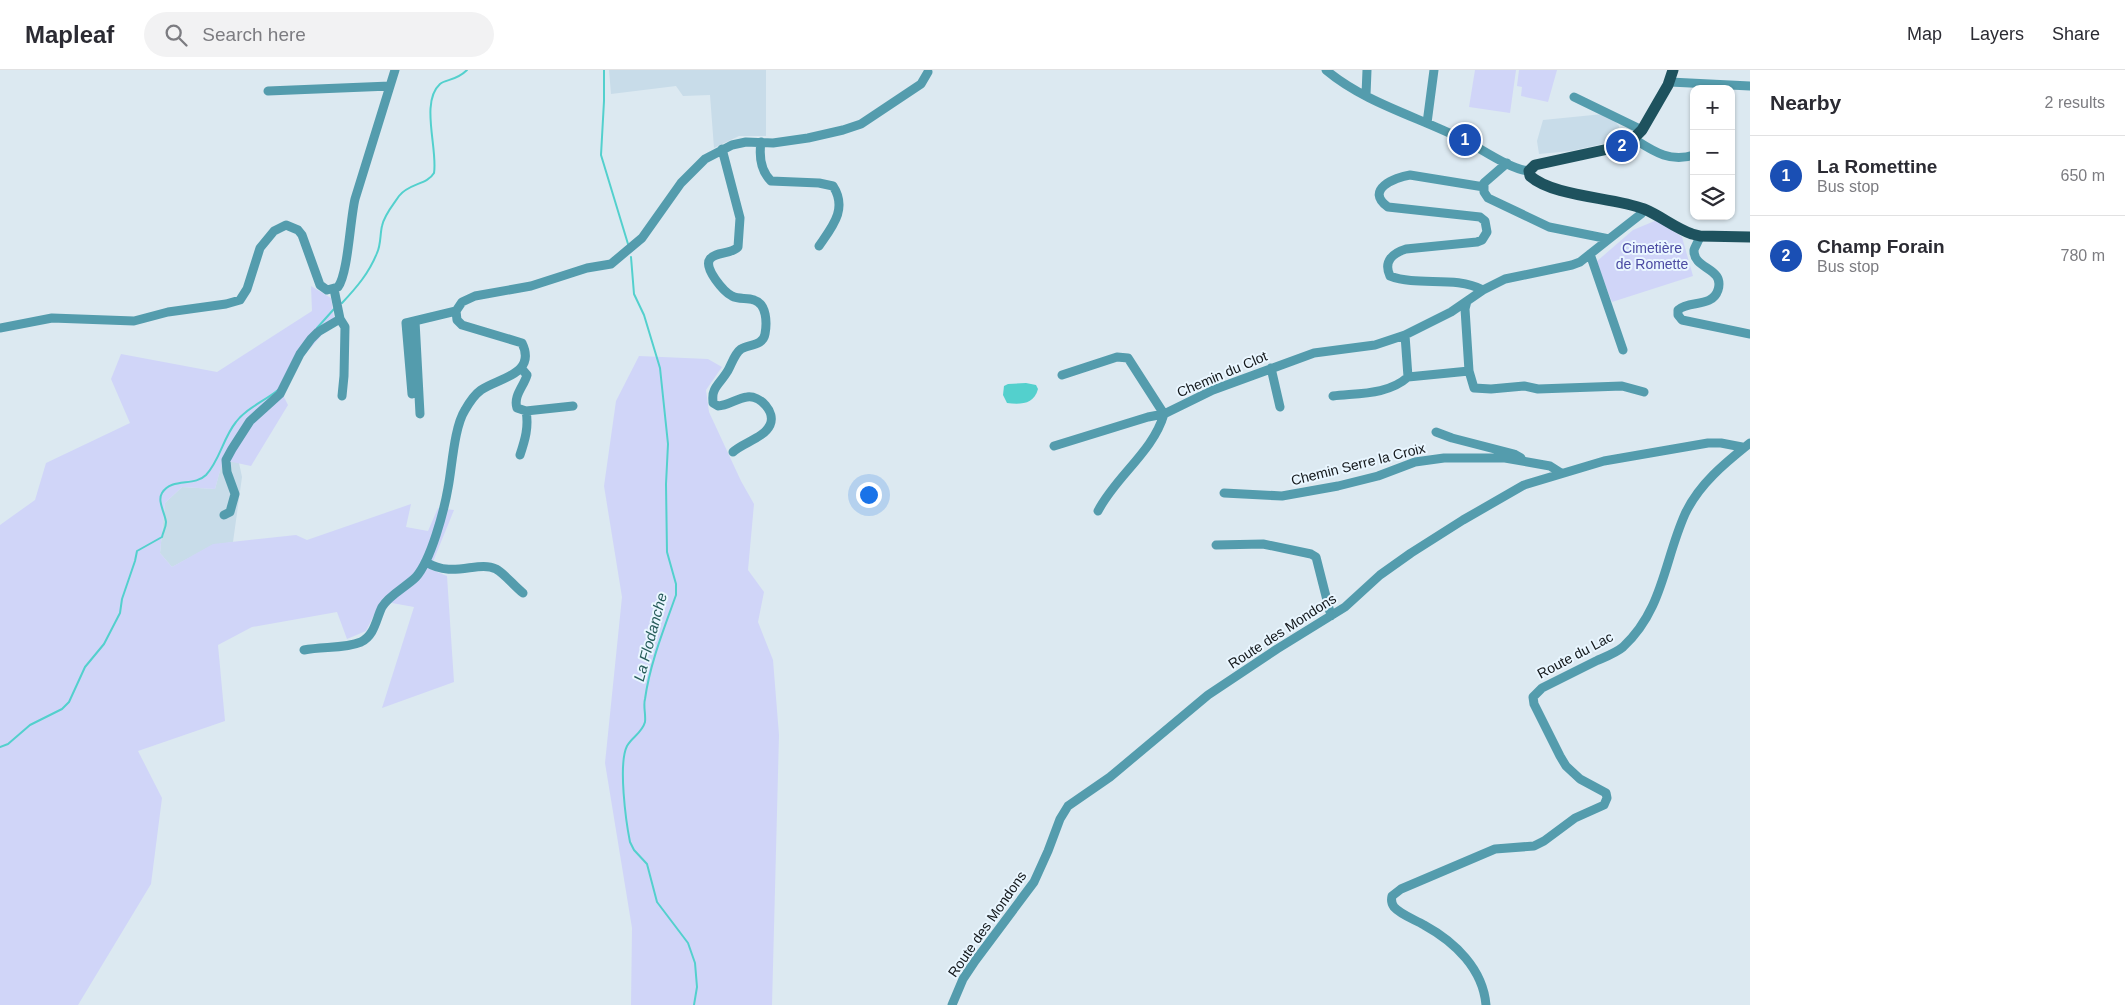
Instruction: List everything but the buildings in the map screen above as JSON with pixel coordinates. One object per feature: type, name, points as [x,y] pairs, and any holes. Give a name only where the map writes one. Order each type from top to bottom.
[{"type":"main road","points":[[1673,70],[1670,82],[1642,130],[1628,144],[1535,165],[1530,171],[1530,176],[1557,188],[1644,210],[1684,232],[1700,236],[1750,237]]},
{"type":"street","points":[[334,290],[343,278],[350,218],[394,70]]},
{"type":"street","points":[[1326,70],[1343,83],[1366,95],[1523,171],[1530,171]]},
{"type":"street","points":[[1366,95],[1367,70]]},
{"type":"street","points":[[1427,123],[1434,70]]},
{"type":"street","points":[[304,650],[349,644],[366,638],[374,628],[383,606],[417,576],[426,562],[448,490],[463,413],[475,394],[484,388],[513,376],[521,368],[525,357],[522,343],[462,325],[457,320],[456,311],[462,302],[475,296],[531,286],[587,268],[611,264],[642,238],[681,183],[705,159],[732,145],[746,142],[773,143],[808,138],[861,124],[921,84],[928,71]]},
{"type":"street","points":[[1670,82],[1750,86]]},
{"type":"street","points":[[268,91],[390,86]]},
{"type":"street","points":[[1574,97],[1642,130]]},
{"type":"street","points":[[1634,139],[1663,156],[1685,158],[1690,156]]},
{"type":"street","points":[[760,142],[761,161],[767,177],[771,181],[819,183],[833,186],[838,194],[839,214],[818,246]]},
{"type":"street","points":[[722,149],[740,218],[738,247],[733,252],[715,255],[710,258],[709,268],[713,276],[730,295],[740,299],[754,300],[762,306],[765,312],[766,333],[764,339],[759,343],[738,352],[728,371],[714,390],[713,403],[723,406],[746,397],[754,397],[761,400],[771,420],[770,427],[764,433],[733,452]]},
{"type":"street","points":[[1507,163],[1484,183],[1484,192],[1488,198],[1549,227],[1608,239]]},
{"type":"street","points":[[1483,290],[1465,283],[1401,280],[1390,276],[1387,266],[1389,259],[1398,251],[1477,242],[1482,240],[1487,232],[1485,221],[1480,217],[1388,207],[1381,200],[1381,194],[1386,183],[1399,176],[1410,175],[1484,188]]},
{"type":"street","name":"Chemin du Clot","points":[[1054,446],[1148,417],[1164,414],[1213,390],[1314,353],[1375,344],[1405,336],[1451,312],[1483,290],[1505,279],[1572,265],[1590,254],[1644,210]]},
{"type":"street","points":[[0,328],[52,318],[134,321],[168,312],[226,304],[240,300],[247,289],[260,248],[274,231],[286,225],[298,230],[302,236],[320,285],[323,289],[334,290]]},
{"type":"street","points":[[1700,236],[1694,249],[1696,258],[1700,264],[1711,269],[1716,275],[1719,282],[1718,291],[1708,301],[1682,306],[1678,310],[1678,316],[1682,320],[1750,334]]},
{"type":"street","points":[[1590,254],[1623,350]]},
{"type":"street","points":[[334,290],[340,320],[345,327],[342,396]]},
{"type":"street","points":[[1467,301],[1465,309],[1469,371],[1474,388],[1490,389],[1524,386],[1538,389],[1622,386],[1644,392]]},
{"type":"street","points":[[412,394],[406,323],[456,311]]},
{"type":"street","points":[[224,515],[230,512],[235,494],[227,472],[226,460],[232,449],[250,421],[280,394],[300,354],[311,340],[318,332],[340,320]]},
{"type":"street","points":[[415,321],[420,414]]},
{"type":"street","points":[[1405,336],[1408,377]]},
{"type":"street","points":[[1062,375],[1117,356],[1128,358],[1164,414],[1156,434],[1106,496],[1098,510]]},
{"type":"street","points":[[521,368],[527,375],[515,402],[517,408],[526,411],[573,406]]},
{"type":"street","points":[[1271,368],[1280,407]]},
{"type":"street","points":[[1333,396],[1385,390],[1400,384],[1408,377],[1469,371]]},
{"type":"street","points":[[520,455],[526,438],[528,419],[526,411]]},
{"type":"street","name":"Chemin Serre la Croix","points":[[1436,432],[1514,454],[1528,462]]},
{"type":"street","name":"Route des Mondons","points":[[952,1005],[963,979],[975,961],[1034,882],[1060,819],[1068,806],[1110,777],[1208,695],[1345,607],[1380,575],[1463,520],[1524,485],[1604,461],[1708,443],[1721,442],[1746,445]]},
{"type":"street","name":"Route du Lac","points":[[1486,1005],[1483,984],[1473,965],[1435,931],[1395,908],[1391,901],[1392,896],[1401,889],[1494,849],[1534,846],[1544,841],[1575,818],[1604,805],[1607,798],[1606,793],[1573,773],[1560,756],[1534,704],[1533,697],[1542,688],[1622,648],[1633,636],[1654,604],[1685,514],[1699,490],[1725,462],[1737,455],[1746,445]]},
{"type":"street","name":"Chemin Serre la Croix","points":[[1224,493],[1282,496],[1378,476],[1415,462],[1444,458],[1506,458],[1550,466],[1561,473]]},
{"type":"street","points":[[1216,545],[1262,544],[1311,554],[1316,557],[1331,616]]},
{"type":"street","points":[[426,562],[435,568],[446,570],[489,567],[496,570],[523,593]]},
{"type":"shaded area","points":[[609,70],[766,70],[766,136],[739,136],[714,148],[710,95],[683,96],[676,86],[611,94]]},
{"type":"shaded area","points":[[1603,114],[1613,119],[1619,126],[1620,140],[1571,151],[1539,154],[1537,141],[1543,120]]},
{"type":"shaded area","points":[[223,459],[239,463],[242,477],[233,542],[213,545],[172,567],[160,553],[165,503],[182,487],[215,489]]},
{"type":"green space","points":[[1475,70],[1516,70],[1510,113],[1469,107]]},
{"type":"green space","points":[[1519,70],[1557,70],[1548,102],[1521,96],[1522,87],[1517,86]]},
{"type":"green space","name":"Cimetière de Romette","points":[[1657,220],[1682,237],[1693,276],[1612,302],[1596,262],[1633,230]]},
{"type":"green space","points":[[311,286],[331,298],[334,318],[300,360],[283,395],[288,405],[251,466],[223,460],[215,489],[182,487],[165,503],[160,553],[172,567],[213,544],[296,535],[307,540],[411,504],[406,527],[428,531],[438,508],[454,510],[430,569],[447,576],[454,682],[382,708],[414,607],[381,601],[366,631],[347,639],[337,612],[252,627],[218,645],[225,721],[138,751],[162,798],[151,884],[78,1005],[0,1005],[0,525],[35,500],[46,463],[130,423],[111,379],[121,354],[217,372],[312,311]]},
{"type":"green space","points":[[639,356],[708,359],[722,367],[706,390],[709,412],[741,481],[754,504],[748,570],[764,592],[758,622],[773,660],[779,735],[772,1005],[631,1005],[632,928],[605,763],[622,597],[604,486],[616,401]]},
{"type":"water","points":[[1026,383],[1036,385],[1038,389],[1033,398],[1030,401],[1017,404],[1007,403],[1003,395],[1004,386]]},
{"type":"waterway","points":[[342,303],[362,280],[374,260],[379,247],[383,222],[399,196],[408,189],[427,180],[434,173],[435,163],[430,114],[434,92],[440,84],[459,76],[467,70]]},
{"type":"waterway","name":"La Flodanche","points":[[604,70],[601,155],[628,244]]},
{"type":"waterway","name":"La Flodanche","points":[[631,257],[634,294],[644,315],[660,368],[668,444],[666,484],[667,552],[676,584],[676,595],[650,672],[644,702],[645,722],[642,729],[627,746],[624,754],[624,793],[630,842],[634,850],[647,864],[657,902],[688,943],[695,963],[697,987],[694,1005]]},
{"type":"waterway","points":[[317,328],[334,309]]},
{"type":"waterway","points":[[0,747],[8,744],[30,725],[62,709],[69,702],[85,667],[104,644],[120,613],[122,599],[137,551],[162,537],[166,526],[161,503],[162,493],[171,485],[195,481],[206,475],[215,463],[228,435],[240,417],[278,390]]},
{"type":"place","name":"La Romettine","points":[[1465,140]]},
{"type":"place","name":"Champ Forain","points":[[1622,146]]}]
